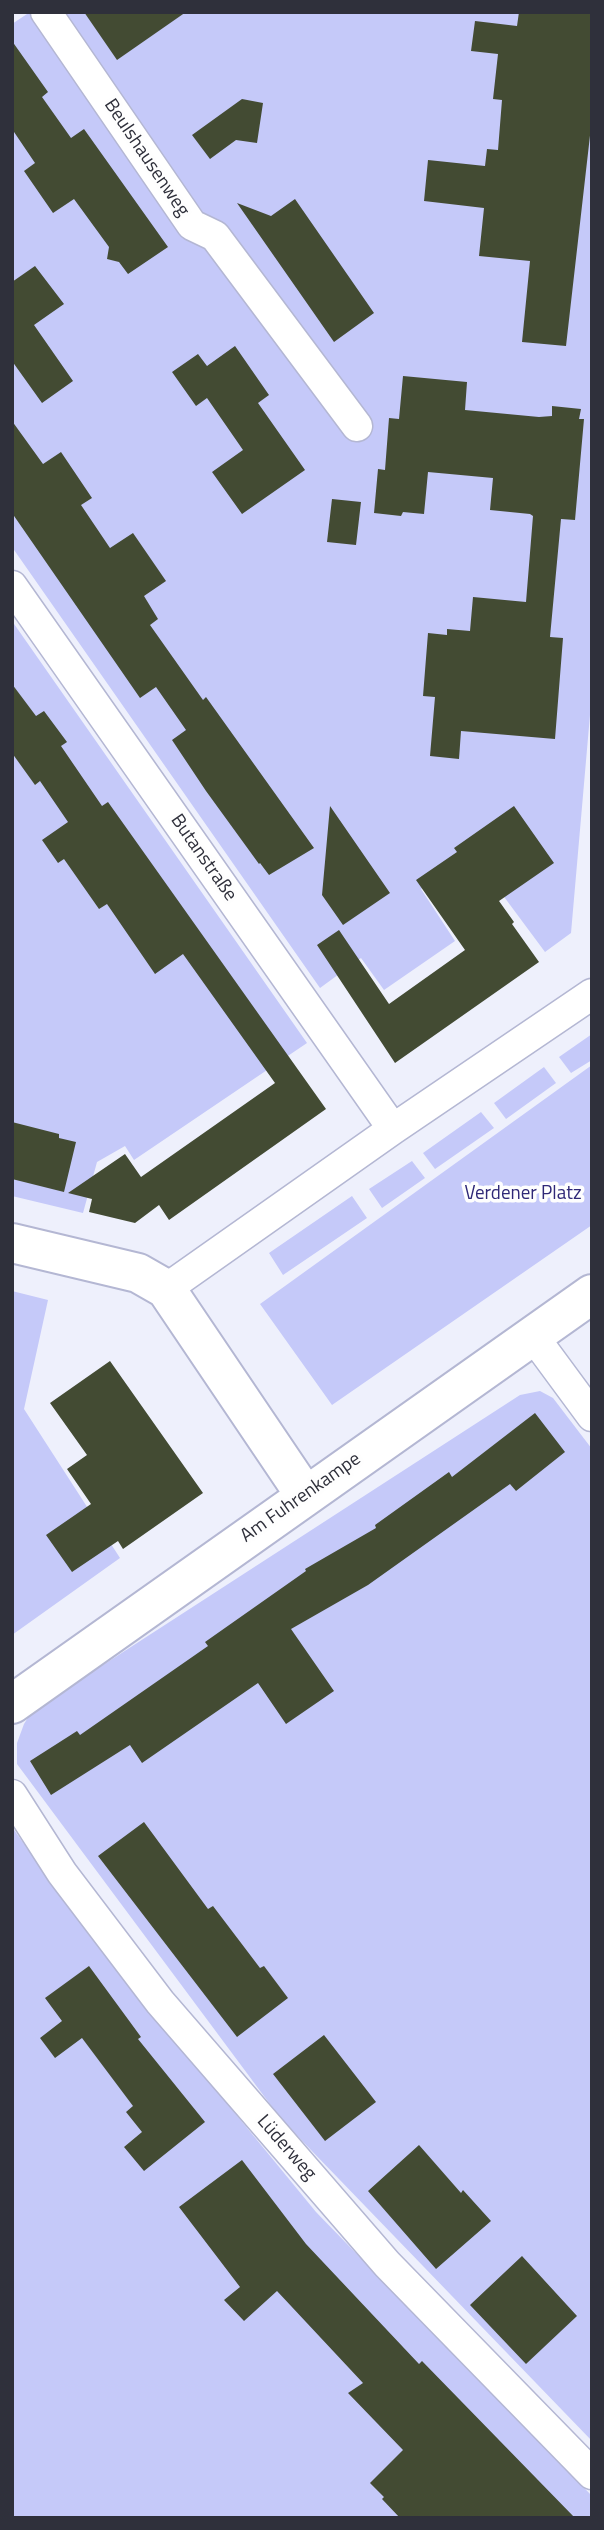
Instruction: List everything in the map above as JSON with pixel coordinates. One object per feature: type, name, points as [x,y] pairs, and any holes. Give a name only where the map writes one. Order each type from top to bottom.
[{"type":"street","name":"Beulshausenweg","points":[[46,12],[192,225],[215,236],[357,426]]},
{"type":"street","name":"Butanstraße","points":[[12,586],[393,1129]]},
{"type":"street","points":[[166,1289],[393,1129],[592,995]]},
{"type":"street","points":[[12,1243],[138,1273],[166,1289],[305,1495]]},
{"type":"street","name":"Am Fuhrenkampe","points":[[12,1704],[592,1294]]},
{"type":"street","points":[[533,1336],[592,1416]]},
{"type":"street","name":"Lüderweg","points":[[12,1795],[62,1873],[160,2002],[387,2264],[592,2474]]},
{"type":"green space","points":[[30,12],[592,12],[592,692],[571,933],[545,952],[473,855],[421,889],[455,941],[384,990],[361,958],[320,988],[12,547],[12,24]]},
{"type":"green space","points":[[12,621],[307,1043],[134,1160],[125,1146],[97,1162],[83,1213],[12,1196]]},
{"type":"green space","points":[[592,1034],[592,1060],[571,1073],[559,1057]]},
{"type":"green space","name":"Verdener Platz","points":[[592,1065],[592,1225],[332,1405],[260,1304]]},
{"type":"green space","points":[[544,1067],[556,1083],[506,1119],[494,1103]]},
{"type":"green space","points":[[481,1112],[494,1128],[435,1169],[423,1153]]},
{"type":"green space","points":[[412,1161],[425,1178],[382,1208],[369,1189]]},
{"type":"green space","points":[[352,1196],[367,1218],[283,1275],[269,1253]]},
{"type":"green space","points":[[12,1291],[48,1300],[24,1409],[120,1558],[12,1635]]},
{"type":"green space","points":[[540,1391],[553,1398],[592,1449],[592,2441],[281,2119],[17,1764],[17,1743],[32,1711],[520,1395]]},
{"type":"green space","points":[[12,1827],[89,1935],[316,2212],[592,2496],[592,2518],[12,2518]]},
{"type":"building","points":[[84,12],[186,12],[117,60]]},
{"type":"building","points":[[519,12],[592,12],[592,118],[566,346],[522,342],[530,261],[479,256],[484,208],[424,201],[428,160],[485,166],[487,149],[498,150],[502,100],[493,99],[498,54],[471,51],[475,21],[517,26]]},
{"type":"building","points":[[12,41],[48,92],[42,97],[71,138],[84,129],[168,247],[128,274],[119,262],[107,259],[109,247],[74,199],[53,213],[24,171],[35,163],[12,129]]},
{"type":"building","points":[[242,99],[263,103],[257,143],[236,140],[210,159],[192,135]]},
{"type":"building","points":[[295,199],[374,313],[334,342],[237,203],[271,216]]},
{"type":"building","points":[[35,266],[64,304],[34,325],[73,381],[42,403],[12,361],[12,282]]},
{"type":"building","points":[[235,346],[269,395],[258,403],[305,470],[242,514],[212,472],[243,450],[207,398],[196,406],[172,372],[198,354],[207,366]]},
{"type":"building","points":[[403,376],[467,382],[465,410],[539,417],[552,416],[552,406],[581,409],[579,419],[584,419],[575,520],[561,519],[550,637],[563,638],[555,739],[461,731],[459,759],[430,756],[435,697],[423,696],[428,633],[447,635],[447,629],[470,631],[473,597],[526,602],[533,516],[490,510],[493,478],[428,472],[424,514],[403,512],[401,516],[374,513],[378,469],[385,470],[389,418],[399,419]]},
{"type":"building","points":[[12,421],[43,464],[61,452],[92,498],[81,505],[110,548],[133,533],[166,581],[144,596],[158,619],[150,625],[203,700],[206,697],[314,848],[269,875],[206,791],[172,740],[186,730],[156,687],[140,698],[12,513]]},
{"type":"building","points":[[332,499],[361,502],[356,545],[327,542]]},
{"type":"building","points":[[12,684],[36,716],[44,711],[67,742],[61,746],[102,806],[108,802],[326,1109],[169,1220],[159,1205],[135,1223],[89,1212],[92,1199],[68,1193],[125,1154],[141,1177],[275,1083],[183,954],[155,974],[107,904],[99,909],[64,859],[58,863],[42,840],[68,822],[40,781],[35,785],[12,753]]},
{"type":"building","points":[[330,806],[390,893],[343,925],[322,895]]},
{"type":"building","points":[[514,806],[554,863],[499,901],[539,962],[395,1063],[317,945],[339,930],[389,1004],[465,950],[416,880],[457,852],[454,848]]},
{"type":"building","points":[[12,1122],[59,1134],[59,1138],[76,1142],[64,1192],[12,1179]]},
{"type":"building","points":[[110,1361],[203,1493],[123,1549],[118,1541],[72,1572],[46,1535],[91,1504],[67,1469],[87,1455],[50,1403]]},
{"type":"building","points":[[535,1413],[565,1452],[516,1491],[510,1484],[368,1585],[291,1629],[334,1691],[286,1724],[258,1683],[142,1763],[130,1745],[51,1795],[30,1761],[77,1731],[80,1735],[208,1646],[205,1642],[306,1571],[305,1569],[376,1528],[375,1525],[449,1472],[452,1477]]},
{"type":"building","points":[[144,1822],[208,1909],[213,1906],[260,1968],[264,1966],[288,1998],[237,2037],[98,1856]]},
{"type":"building","points":[[89,1966],[141,2037],[138,2039],[205,2122],[144,2171],[124,2147],[142,2132],[126,2112],[133,2106],[82,2038],[55,2058],[40,2038],[62,2021],[45,1998]]},
{"type":"building","points":[[324,2035],[376,2102],[325,2141],[273,2074]]},
{"type":"building","points":[[419,2145],[461,2193],[463,2190],[491,2221],[436,2269],[368,2191]]},
{"type":"building","points":[[242,2160],[306,2244],[419,2364],[422,2361],[575,2518],[400,2518],[382,2499],[384,2497],[370,2483],[403,2450],[348,2393],[363,2383],[277,2291],[244,2321],[224,2300],[240,2287],[179,2207]]},
{"type":"building","points":[[522,2256],[577,2316],[526,2364],[470,2305]]}]
